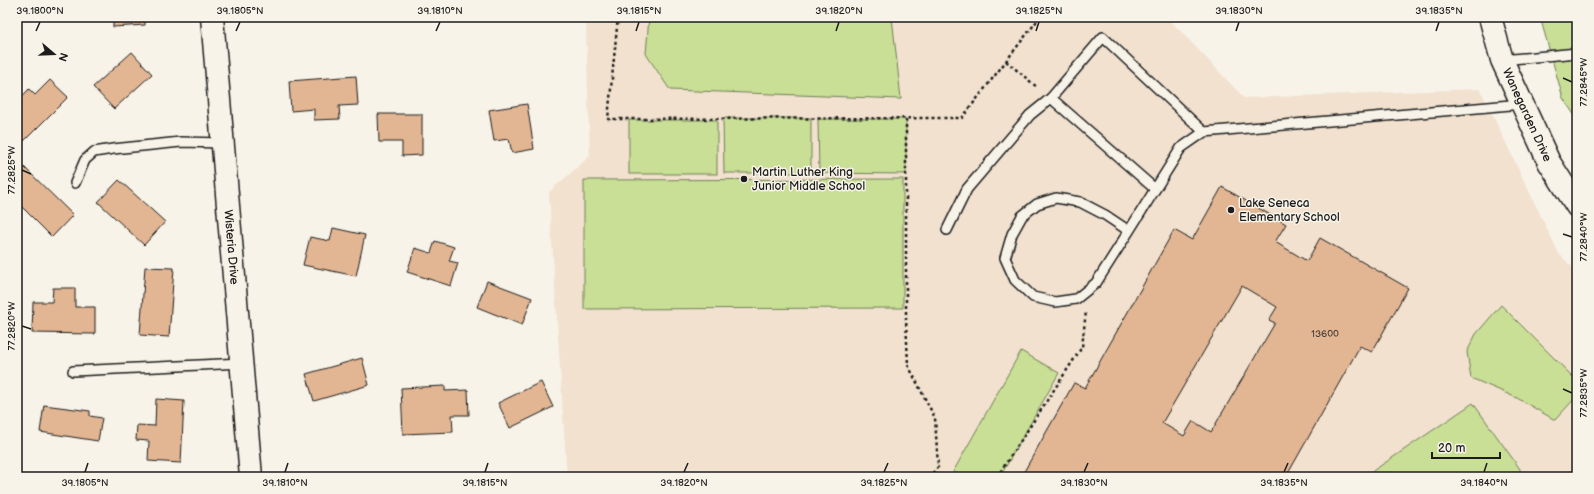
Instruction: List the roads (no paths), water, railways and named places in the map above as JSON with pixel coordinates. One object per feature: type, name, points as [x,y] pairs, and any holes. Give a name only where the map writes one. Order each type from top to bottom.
[{"type":"street","name":"Wisteria Drive","points":[[212,17],[251,477]]},
{"type":"street","name":"Wanegarden Drive","points":[[1490,17],[1502,60],[1522,104],[1549,162],[1577,206]]},
{"type":"lane","points":[[947,230],[967,189],[1030,115],[1051,98],[1103,37],[1204,132]]},
{"type":"lane","points":[[1502,60],[1577,53]]},
{"type":"lane","points":[[1051,98],[1155,189]]},
{"type":"lane","points":[[1129,231],[1105,215],[1080,202],[1056,198],[1037,204],[1022,216],[1012,234],[1005,258],[1015,280],[1033,297],[1054,302],[1076,299],[1096,283],[1129,231],[1181,148],[1204,132],[1522,104]]},
{"type":"lane","points":[[75,183],[85,160],[94,152],[181,142],[223,143]]},
{"type":"lane","points":[[73,371],[242,363]]},
{"type":"place","name":"Martin Luther King Junior Middle School","points":[[744,179]]},
{"type":"place","name":"Lake Seneca Elementary School","points":[[1231,210]]}]
